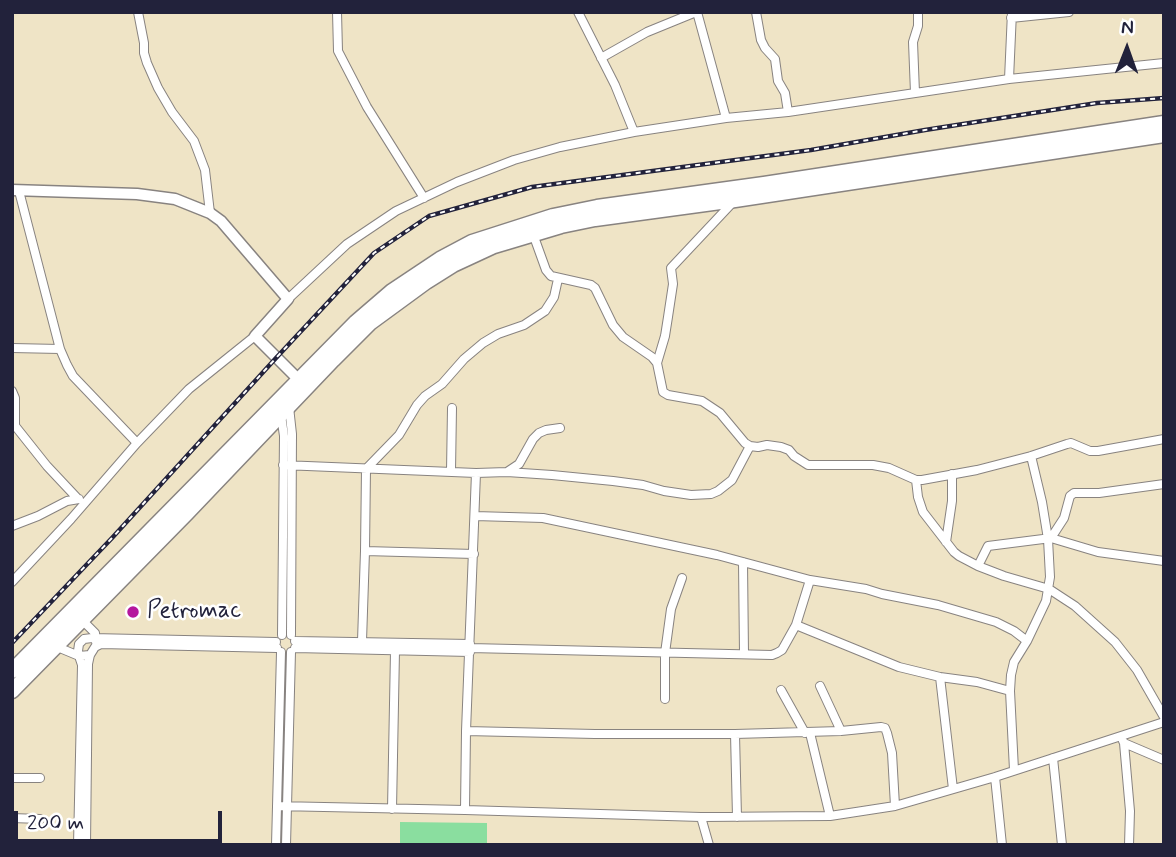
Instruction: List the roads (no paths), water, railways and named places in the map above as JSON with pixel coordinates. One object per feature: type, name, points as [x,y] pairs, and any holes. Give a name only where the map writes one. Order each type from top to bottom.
[{"type":"highway","points":[[12,691],[285,411],[303,384],[356,322],[392,291],[472,242],[553,216],[597,207],[1164,123]]},
{"type":"highway","points":[[12,671],[303,384],[370,323],[453,265],[494,246],[595,219],[1164,135]]},
{"type":"street","points":[[138,12],[144,53],[158,89],[194,141],[205,170],[210,213]]},
{"type":"street","points":[[337,12],[338,51],[367,107],[424,198]]},
{"type":"street","points":[[578,12],[615,85],[634,132]]},
{"type":"street","points":[[601,58],[647,32],[696,12],[726,118]]},
{"type":"street","points":[[757,12],[761,40],[775,59],[778,81],[785,93],[788,112]]},
{"type":"street","points":[[915,93],[913,42],[918,26],[918,12]]},
{"type":"street","points":[[1009,79],[1012,15],[1069,12]]},
{"type":"street","points":[[12,582],[63,529],[82,500],[189,390],[255,336],[288,299],[347,244],[396,211],[457,182],[514,160],[560,147],[634,132],[1009,79],[1164,64]]},
{"type":"street","points":[[137,443],[73,376],[61,349],[16,190],[137,194],[175,200],[210,213],[221,221],[288,299]]},
{"type":"street","points":[[735,200],[671,268],[673,284],[667,327],[657,363],[663,392],[668,396],[702,401],[720,413],[737,436],[750,446],[781,447],[808,465],[873,465],[889,468],[916,480],[1031,456],[1070,443],[1090,452],[1164,439]]},
{"type":"street","points":[[533,234],[546,270],[551,276],[595,288],[623,337],[657,363]]},
{"type":"street","points":[[362,641],[366,468],[400,435],[425,396],[442,384],[464,359],[498,334],[524,325],[545,311],[554,298],[558,279]]},
{"type":"street","points":[[255,336],[303,384]]},
{"type":"street","points":[[12,348],[61,349]]},
{"type":"street","points":[[12,391],[15,398],[13,423],[47,466],[82,500]]},
{"type":"street","points":[[451,471],[452,408]]},
{"type":"street","points":[[285,411],[292,434],[288,466],[286,845]]},
{"type":"street","points":[[507,472],[519,464],[539,433],[560,428]]},
{"type":"street","points":[[288,466],[507,472],[613,481],[691,495],[710,494],[732,480],[750,446]]},
{"type":"street","points":[[1014,770],[1011,676],[1014,662],[1046,601],[1050,577],[1050,538],[1031,456]]},
{"type":"street","points":[[465,810],[476,473]]},
{"type":"street","points":[[947,542],[952,474]]},
{"type":"street","points":[[916,480],[923,512],[959,556],[1004,576],[1049,589],[1075,606],[1115,642],[1137,670],[1164,717]]},
{"type":"street","points":[[1050,538],[1064,518],[1072,495],[1164,484]]},
{"type":"street","points":[[12,526],[67,501],[82,500]]},
{"type":"street","points":[[475,516],[542,518],[718,555],[996,622],[1027,641]]},
{"type":"street","points":[[978,566],[988,547],[1050,538],[1098,552],[1164,561]]},
{"type":"street","points":[[365,551],[474,554]]},
{"type":"street","points":[[743,562],[744,654]]},
{"type":"street","points":[[665,698],[665,653],[671,609],[682,578]]},
{"type":"street","points":[[79,845],[82,664],[78,651],[79,644],[84,639],[96,642],[286,644],[362,641],[470,648],[777,653],[782,650],[796,625],[810,579]]},
{"type":"street","points":[[81,619],[91,628],[96,642],[90,655],[86,845]]},
{"type":"street","points":[[796,625],[899,667],[1010,691]]},
{"type":"street","points":[[286,644],[395,651],[470,648]]},
{"type":"street","points":[[276,845],[286,644]]},
{"type":"street","points":[[55,646],[79,656],[90,655]]},
{"type":"street","points":[[392,809],[395,651]]},
{"type":"street","points":[[940,677],[953,789]]},
{"type":"street","points":[[820,686],[841,731]]},
{"type":"street","points":[[781,690],[807,733],[830,816]]},
{"type":"street","points":[[277,806],[701,817],[830,816],[895,806],[1122,740],[1164,722]]},
{"type":"street","points":[[466,731],[735,734],[884,728],[892,752],[895,806]]},
{"type":"street","points":[[735,734],[737,817]]},
{"type":"street","points":[[1122,740],[1164,760]]},
{"type":"street","points":[[1122,740],[1130,811],[1129,845]]},
{"type":"street","points":[[1053,758],[1062,845]]},
{"type":"street","points":[[995,777],[1002,845]]},
{"type":"street","points":[[12,778],[40,778]]},
{"type":"street","points":[[701,817],[709,845]]},
{"type":"street","points":[[12,818],[40,820]]},
{"type":"railway","points":[[12,643],[374,253],[429,216],[532,187],[811,150],[1097,103],[1164,98]]},
{"type":"place","name":"Petromac","points":[[133,612]]}]
